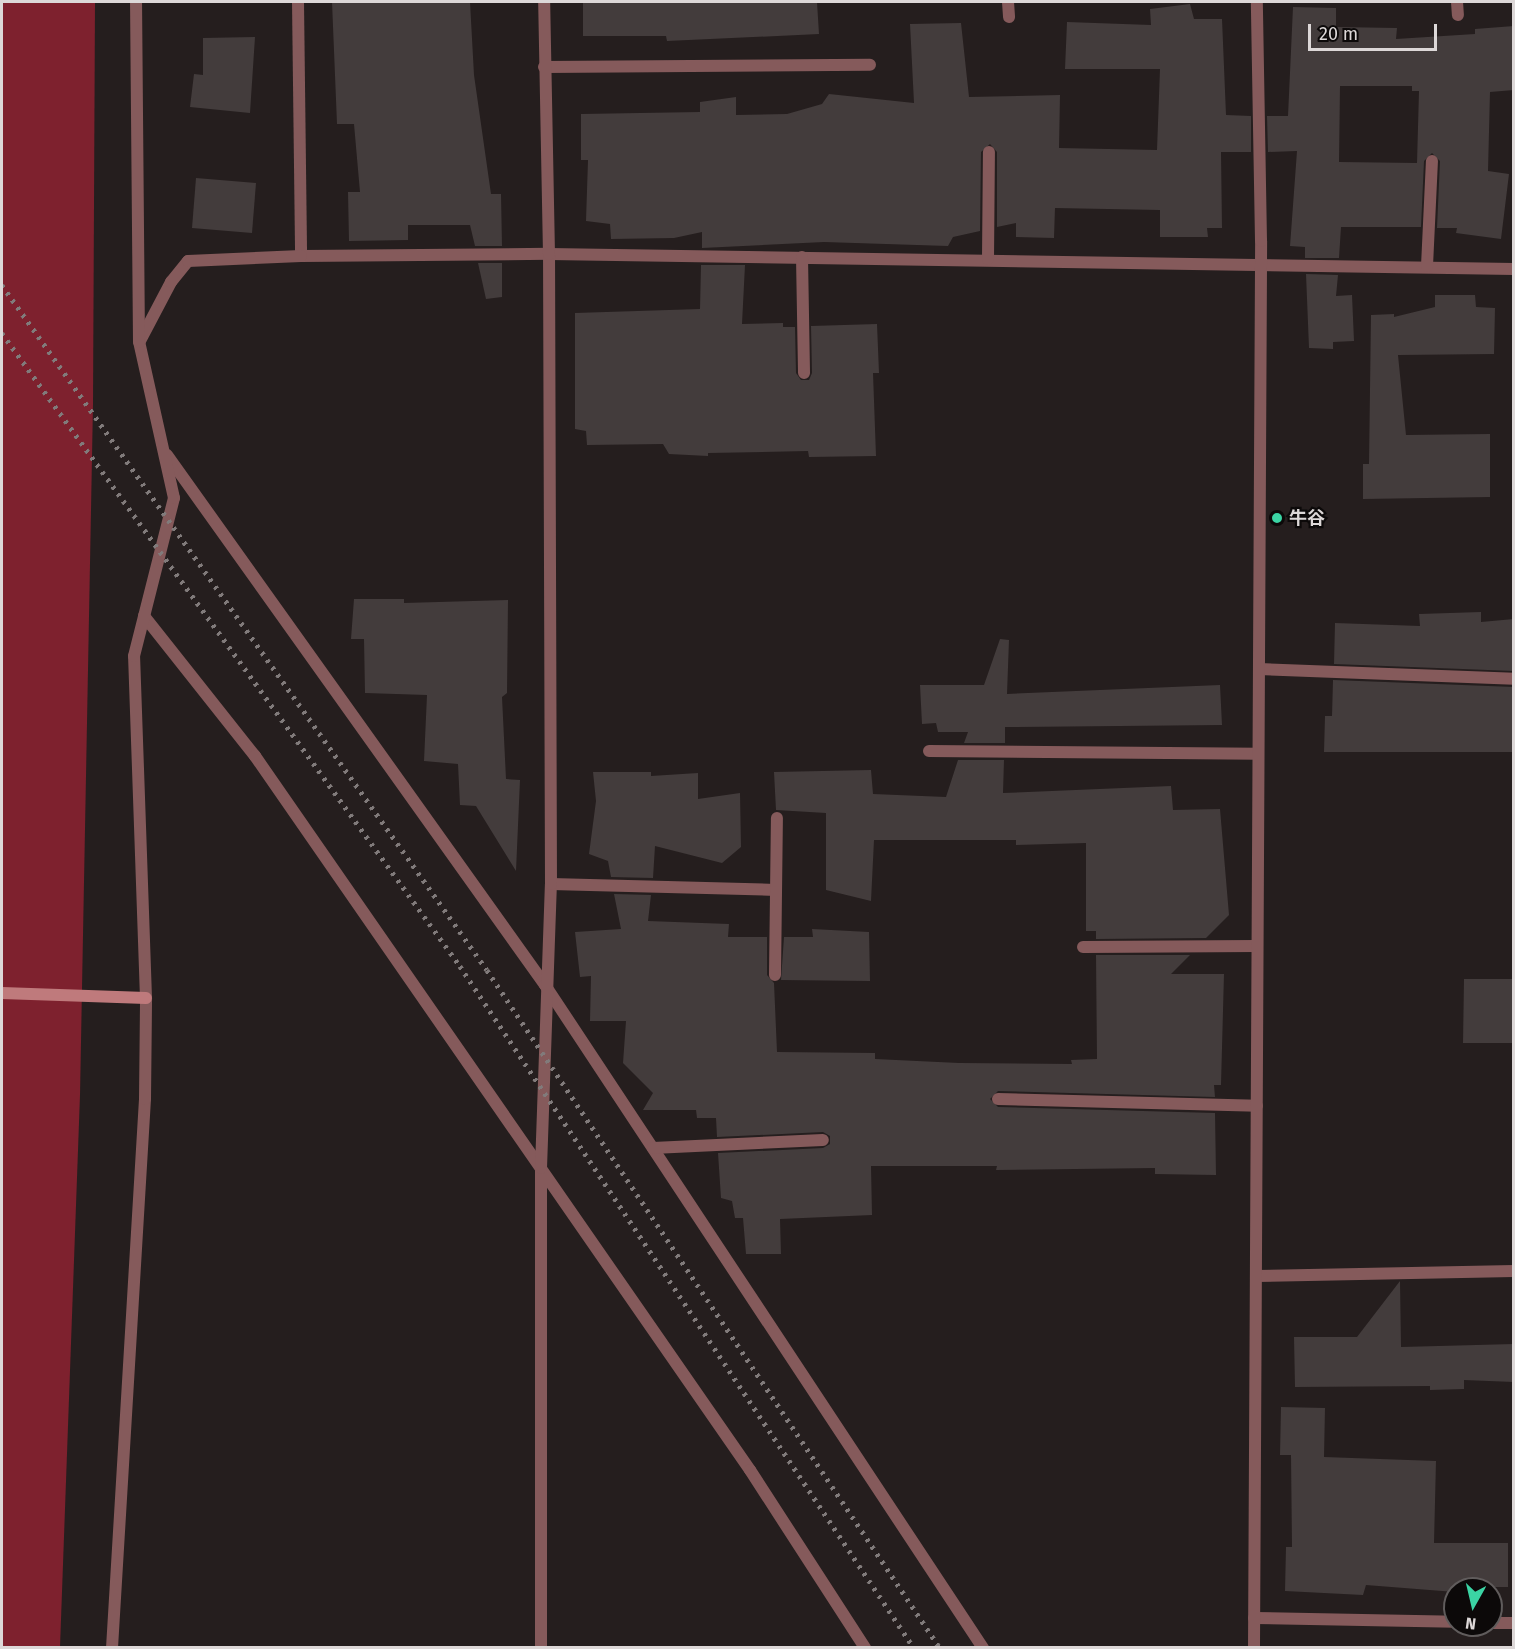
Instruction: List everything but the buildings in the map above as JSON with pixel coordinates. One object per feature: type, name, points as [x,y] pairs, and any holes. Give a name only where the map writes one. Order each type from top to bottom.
[{"type":"main road","points":[[2,993],[146,998]]},
{"type":"street","points":[[112,1647],[145,1099],[146,998],[134,656],[174,498],[139,342],[136,2]]},
{"type":"street","points":[[298,2],[301,256]]},
{"type":"street","points":[[541,1647],[541,1168],[545,985],[551,884],[549,254],[544,2]]},
{"type":"street","points":[[1008,2],[1009,17]]},
{"type":"street","points":[[1254,1647],[1261,262],[1257,2]]},
{"type":"street","points":[[1457,2],[1458,15]]},
{"type":"street","points":[[544,67],[870,65]]},
{"type":"street","points":[[988,259],[989,152]]},
{"type":"street","points":[[1427,266],[1432,161]]},
{"type":"street","points":[[139,342],[171,282],[188,261],[301,256],[549,254],[1261,262],[1514,269]]},
{"type":"street","points":[[802,257],[804,374]]},
{"type":"street","points":[[163,450],[545,985],[982,1647]]},
{"type":"street","points":[[144,616],[255,756],[750,1470],[865,1647]]},
{"type":"street","points":[[1259,669],[1514,679]]},
{"type":"street","points":[[929,751],[1258,754]]},
{"type":"street","points":[[775,975],[777,818]]},
{"type":"street","points":[[551,884],[776,890]]},
{"type":"street","points":[[1083,948],[1257,946]]},
{"type":"street","points":[[998,1100],[1257,1106]]},
{"type":"street","points":[[653,1148],[823,1140]]},
{"type":"street","points":[[1256,1276],[1514,1271]]},
{"type":"street","points":[[1254,1618],[1443,1622]]},
{"type":"shaded area","points":[[2,2],[95,2],[93,404],[80,1095],[60,1647],[2,1648]]},
{"type":"railway","points":[[2,285],[487,970],[940,1648]]},
{"type":"railway","points":[[2,333],[460,966],[914,1648]]},
{"type":"place","name":"牛谷","points":[[1277,518]]}]
